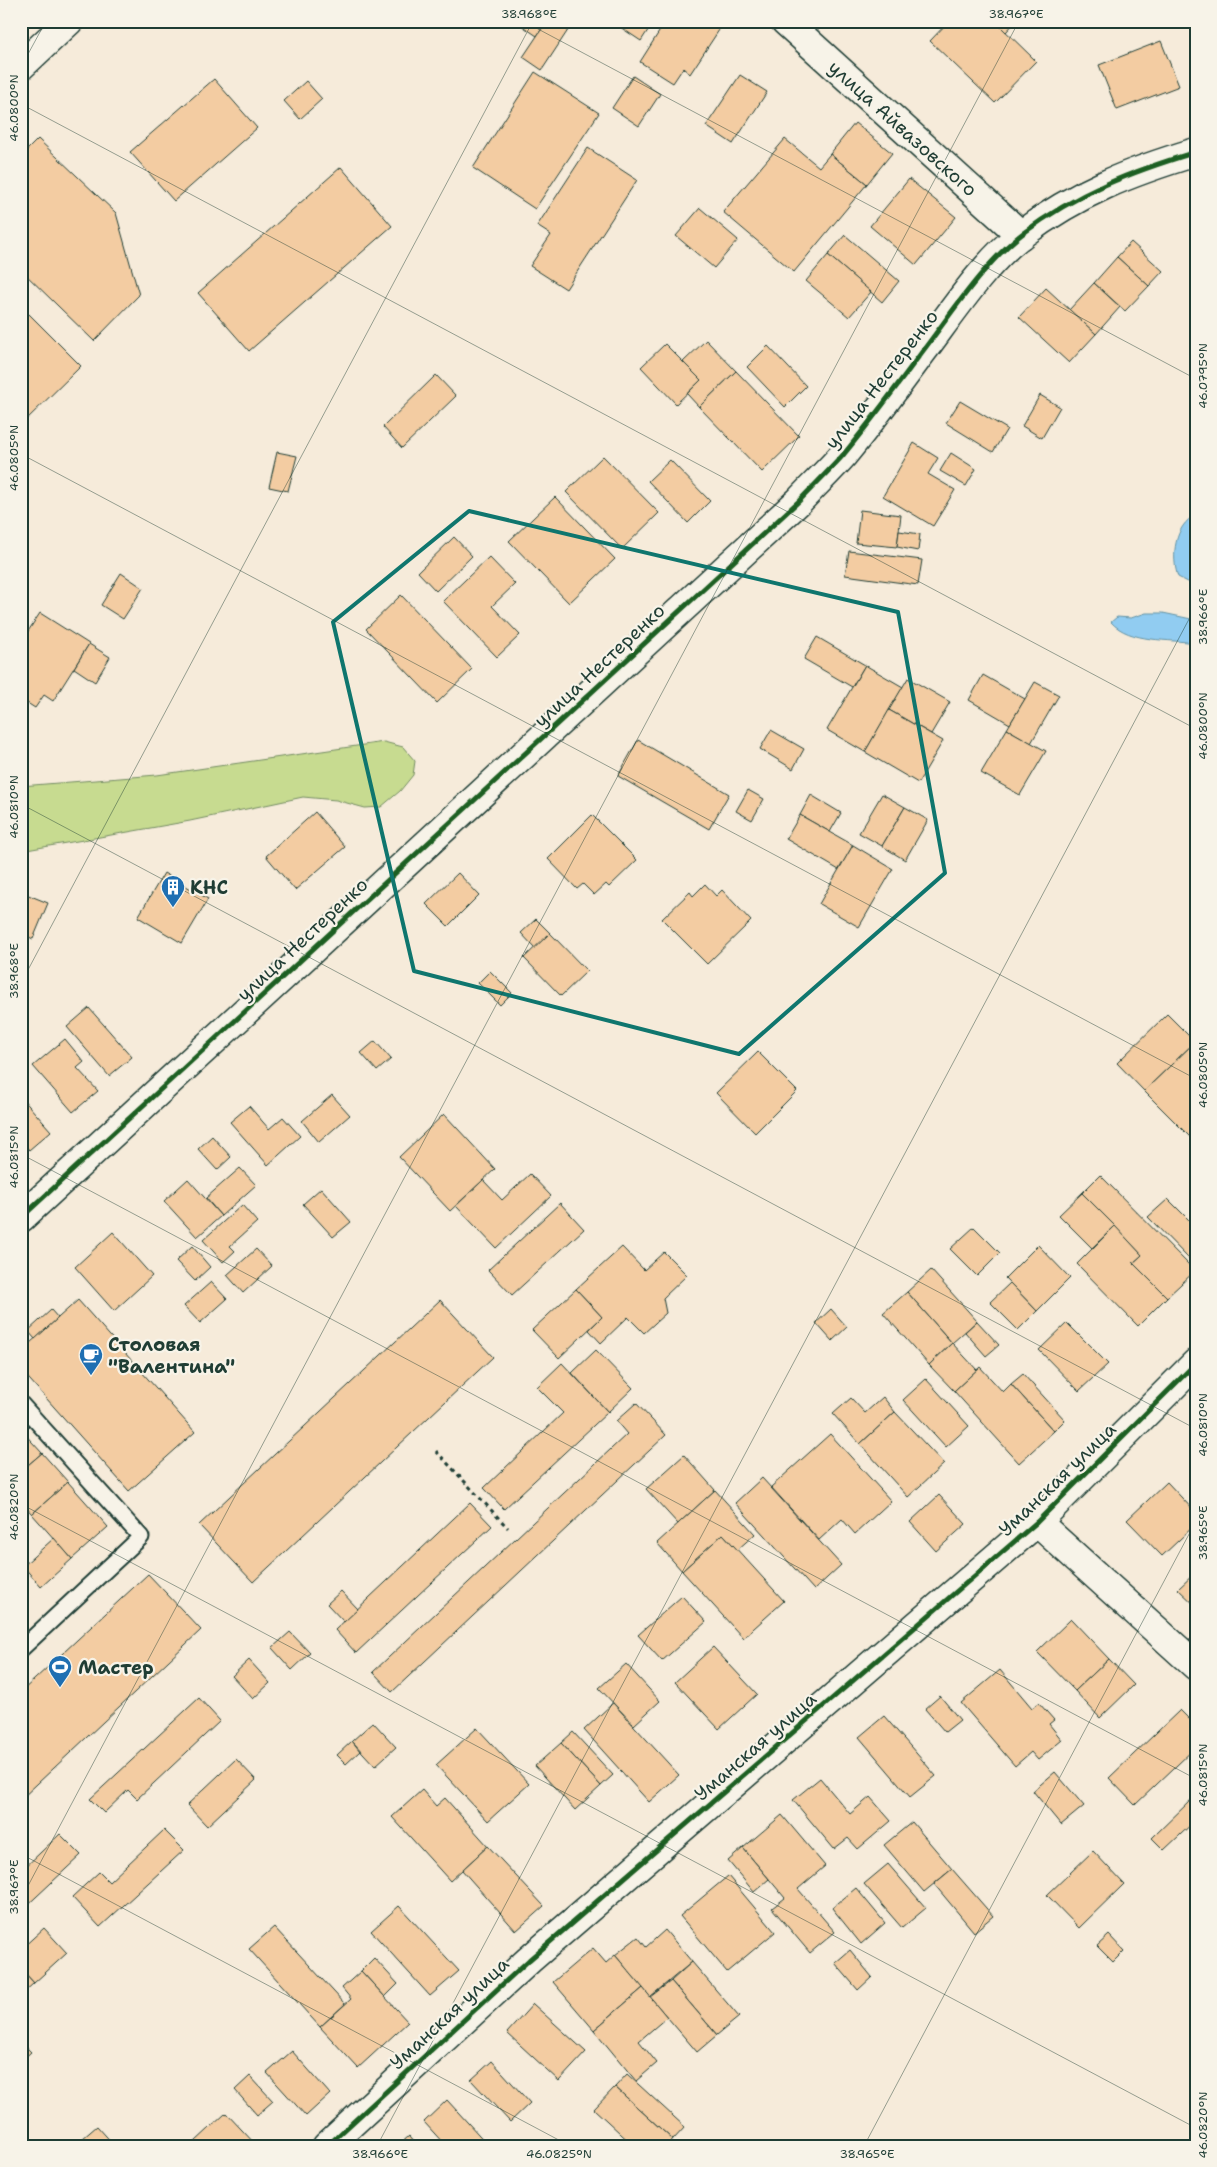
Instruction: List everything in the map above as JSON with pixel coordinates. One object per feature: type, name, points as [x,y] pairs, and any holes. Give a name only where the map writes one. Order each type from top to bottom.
[{"type":"street","points":[[21,66],[69,21]]},
{"type":"street","name":"улица Айвазовского","points":[[785,21],[1021,235]]},
{"type":"street","name":"улица Нестеренко","points":[[21,1218],[799,500],[842,456],[870,422],[988,267],[1021,235],[1067,203],[1104,184],[1196,152]]},
{"type":"street","name":"Уманская улица","points":[[327,2146],[529,1960],[1038,1522],[1196,1363]]},
{"type":"street","points":[[1038,1522],[1196,1666]]},
{"type":"lane","points":[[21,1404],[141,1537],[21,1649]]},
{"type":"path","points":[[436,1451],[508,1528]]},
{"type":"highlighted area","points":[[469,511],[898,612],[945,873],[739,1054],[414,971],[333,622]]},
{"type":"green space","points":[[384,742],[403,747],[415,761],[413,775],[400,791],[381,807],[365,808],[336,800],[303,797],[190,821],[21,851],[21,786],[157,775]]},
{"type":"water","points":[[1196,515],[1196,586],[1178,577],[1175,551],[1176,542],[1183,526]]},
{"type":"water","points":[[1146,613],[1163,613],[1196,620],[1196,643],[1139,637],[1128,634],[1111,622],[1117,617],[1131,618]]},
{"type":"building","points":[[515,21],[547,21],[537,36]]},
{"type":"building","points":[[547,21],[574,21],[542,70],[523,57]]},
{"type":"building","points":[[611,21],[654,21],[641,41]]},
{"type":"building","points":[[666,21],[713,21],[721,27],[690,74],[683,68],[673,83],[640,62]]},
{"type":"building","points":[[921,21],[935,21],[928,28]]},
{"type":"building","points":[[949,21],[995,21],[1036,61],[995,103],[930,41]]},
{"type":"building","points":[[995,21],[1016,21],[1006,32]]},
{"type":"building","points":[[1161,41],[1179,86],[1117,110],[1099,65]]},
{"type":"building","points":[[535,72],[599,113],[535,209],[473,168]]},
{"type":"building","points":[[740,75],[767,92],[733,144],[706,126]]},
{"type":"building","points":[[633,76],[660,94],[639,126],[612,108]]},
{"type":"building","points":[[214,79],[257,128],[174,201],[130,152]]},
{"type":"building","points":[[306,81],[322,99],[300,119],[284,101]]},
{"type":"building","points":[[855,123],[892,153],[867,184],[830,154]]},
{"type":"building","points":[[38,139],[116,213],[139,295],[94,341],[21,270],[21,156]]},
{"type":"building","points":[[785,139],[819,167],[830,154],[867,184],[794,272],[723,212]]},
{"type":"building","points":[[588,148],[637,180],[566,289],[530,266],[551,235],[537,226]]},
{"type":"building","points":[[341,167],[392,226],[249,351],[198,293]]},
{"type":"building","points":[[909,179],[956,217],[916,265],[870,226]]},
{"type":"building","points":[[700,208],[738,240],[714,268],[676,236]]},
{"type":"building","points":[[845,235],[899,281],[882,302],[828,255]]},
{"type":"building","points":[[1131,242],[1163,271],[1149,286],[1117,257]]},
{"type":"building","points":[[828,255],[871,292],[849,317],[806,281]]},
{"type":"building","points":[[1117,257],[1149,286],[1125,311],[1094,283]]},
{"type":"building","points":[[1094,283],[1120,307],[1096,334],[1069,310]]},
{"type":"building","points":[[1046,288],[1096,334],[1069,363],[1019,317]]},
{"type":"building","points":[[29,314],[81,366],[21,425],[21,321]]},
{"type":"building","points":[[706,340],[736,371],[699,407],[687,394],[701,380],[683,362]]},
{"type":"building","points":[[665,344],[701,380],[676,404],[641,367]]},
{"type":"building","points":[[768,346],[806,386],[785,407],[747,367]]},
{"type":"building","points":[[736,371],[799,436],[762,472],[699,407]]},
{"type":"building","points":[[436,375],[456,396],[402,448],[383,427]]},
{"type":"building","points":[[1040,395],[1060,407],[1042,438],[1022,426]]},
{"type":"building","points":[[960,401],[1007,429],[993,452],[946,423]]},
{"type":"building","points":[[914,443],[938,458],[928,474],[955,490],[933,526],[883,496]]},
{"type":"building","points":[[277,452],[297,456],[288,491],[269,487]]},
{"type":"building","points":[[951,453],[976,469],[966,486],[940,471]]},
{"type":"building","points":[[603,456],[659,513],[622,549],[566,492]]},
{"type":"building","points":[[670,460],[710,501],[688,523],[648,481]]},
{"type":"building","points":[[555,497],[615,559],[569,603],[509,541]]},
{"type":"building","points":[[860,510],[901,515],[897,547],[856,543]]},
{"type":"building","points":[[899,531],[920,534],[918,551],[897,547]]},
{"type":"building","points":[[454,537],[472,556],[436,591],[418,572]]},
{"type":"building","points":[[849,551],[922,560],[918,585],[845,575]]},
{"type":"building","points":[[489,557],[515,584],[492,606],[520,635],[497,657],[443,601]]},
{"type":"building","points":[[121,573],[143,588],[123,619],[101,605]]},
{"type":"building","points":[[401,595],[472,669],[437,703],[366,629]]},
{"type":"building","points":[[40,613],[89,644],[53,701],[44,695],[35,708],[21,699],[21,642]]},
{"type":"building","points":[[817,637],[865,665],[852,687],[804,659]]},
{"type":"building","points":[[89,644],[110,657],[95,682],[74,668]]},
{"type":"building","points":[[865,665],[903,687],[865,752],[827,730]]},
{"type":"building","points":[[983,675],[1025,699],[1010,724],[969,700]]},
{"type":"building","points":[[908,678],[950,702],[931,734],[889,710]]},
{"type":"building","points":[[1035,682],[1059,695],[1031,743],[1007,729]]},
{"type":"building","points":[[889,710],[943,741],[918,783],[865,752]]},
{"type":"building","points":[[1007,729],[1046,751],[1020,795],[981,773]]},
{"type":"building","points":[[771,730],[804,749],[793,769],[760,749]]},
{"type":"building","points":[[638,740],[729,794],[709,829],[618,776]]},
{"type":"building","points":[[748,790],[764,799],[752,820],[736,811]]},
{"type":"building","points":[[882,794],[905,807],[882,846],[859,833]]},
{"type":"building","points":[[811,795],[841,813],[830,832],[800,815]]},
{"type":"building","points":[[905,807],[928,820],[905,860],[882,846]]},
{"type":"building","points":[[315,812],[345,847],[295,890],[266,856]]},
{"type":"building","points":[[592,815],[637,860],[609,887],[606,884],[594,895],[583,884],[577,889],[548,859]]},
{"type":"building","points":[[800,815],[853,845],[839,870],[786,839]]},
{"type":"building","points":[[853,845],[893,869],[859,927],[819,904]]},
{"type":"building","name":"КНС","points":[[164,873],[208,899],[182,943],[138,917]]},
{"type":"building","points":[[458,873],[479,895],[448,926],[426,904]]},
{"type":"building","points":[[705,884],[716,896],[722,890],[751,921],[707,964],[662,919],[690,892],[693,896]]},
{"type":"building","points":[[21,892],[48,903],[33,939],[21,933]]},
{"type":"building","points":[[536,919],[550,933],[535,948],[521,933]]},
{"type":"building","points":[[550,933],[587,971],[561,996],[524,958]]},
{"type":"building","points":[[490,971],[512,993],[500,1005],[478,983]]},
{"type":"building","points":[[89,1008],[132,1057],[109,1076],[67,1027]]},
{"type":"building","points":[[1167,1014],[1195,1042],[1144,1091],[1117,1063]]},
{"type":"building","points":[[65,1039],[84,1062],[77,1068],[98,1091],[73,1112],[33,1066]]},
{"type":"building","points":[[375,1041],[391,1059],[377,1071],[361,1053]]},
{"type":"building","points":[[1196,1043],[1196,1143],[1144,1091]]},
{"type":"building","points":[[758,1052],[797,1091],[755,1133],[716,1093]]},
{"type":"building","points":[[332,1095],[350,1115],[319,1142],[302,1121]]},
{"type":"building","points":[[21,1097],[51,1131],[29,1150],[21,1141]]},
{"type":"building","points":[[249,1106],[269,1129],[283,1117],[300,1136],[268,1165],[230,1122]]},
{"type":"building","points":[[444,1114],[495,1169],[450,1211],[399,1157]]},
{"type":"building","points":[[212,1136],[231,1157],[217,1170],[198,1149]]},
{"type":"building","points":[[240,1168],[256,1185],[221,1216],[206,1198]]},
{"type":"building","points":[[530,1174],[551,1196],[496,1248],[456,1206],[483,1180],[502,1200]]},
{"type":"building","points":[[1100,1175],[1195,1271],[1167,1297],[1133,1263],[1142,1255],[1082,1193]]},
{"type":"building","points":[[188,1179],[221,1216],[197,1237],[164,1201]]},
{"type":"building","points":[[321,1188],[351,1222],[333,1237],[303,1204]]},
{"type":"building","points":[[1082,1193],[1115,1226],[1092,1248],[1059,1215]]},
{"type":"building","points":[[1168,1199],[1196,1227],[1196,1254],[1190,1260],[1148,1217]]},
{"type":"building","points":[[560,1203],[584,1229],[512,1295],[488,1270]]},
{"type":"building","points":[[242,1205],[257,1222],[230,1246],[235,1251],[223,1262],[203,1240]]},
{"type":"building","points":[[1115,1226],[1142,1255],[1133,1263],[1167,1297],[1138,1326],[1077,1264]]},
{"type":"building","points":[[974,1227],[1000,1253],[977,1276],[950,1249]]},
{"type":"building","points":[[113,1232],[152,1276],[114,1311],[75,1267]]},
{"type":"building","points":[[1038,1245],[1070,1278],[1037,1311],[1005,1278]]},
{"type":"building","points":[[192,1246],[210,1267],[195,1281],[176,1261]]},
{"type":"building","points":[[622,1247],[644,1270],[664,1252],[687,1275],[663,1298],[666,1313],[644,1333],[628,1317],[601,1343],[589,1330],[602,1317],[576,1289]]},
{"type":"building","points":[[256,1249],[272,1266],[243,1293],[227,1275]]},
{"type":"building","points":[[931,1270],[977,1321],[952,1343],[907,1292]]},
{"type":"building","points":[[211,1282],[227,1299],[200,1323],[184,1306]]},
{"type":"building","points":[[1010,1283],[1037,1311],[1018,1330],[990,1302]]},
{"type":"building","points":[[576,1289],[602,1317],[559,1358],[532,1330]]},
{"type":"building","points":[[907,1292],[952,1343],[929,1365],[883,1313]]},
{"type":"building","points":[[78,1300],[195,1432],[129,1491],[21,1370],[21,1351]]},
{"type":"building","points":[[440,1300],[493,1357],[253,1582],[199,1525]]},
{"type":"building","points":[[831,1309],[847,1327],[832,1341],[816,1323]]},
{"type":"building","points":[[51,1310],[58,1318],[35,1339],[28,1331]]},
{"type":"building","points":[[977,1321],[999,1345],[986,1356],[965,1332]]},
{"type":"building","points":[[1067,1323],[1108,1364],[1079,1391],[1039,1350]]},
{"type":"building","points":[[952,1343],[977,1370],[954,1391],[929,1365]]},
{"type":"building","points":[[596,1350],[633,1388],[608,1412],[572,1373]]},
{"type":"building","points":[[562,1363],[608,1412],[504,1509],[484,1488],[563,1413],[537,1387]]},
{"type":"building","points":[[980,1367],[1003,1392],[1011,1384],[1054,1431],[1019,1463],[954,1391]]},
{"type":"building","points":[[1023,1374],[1065,1420],[1054,1431],[1011,1384]]},
{"type":"building","points":[[926,1379],[969,1426],[946,1447],[903,1400]]},
{"type":"building","points":[[883,1397],[895,1412],[860,1444],[833,1414],[851,1398],[865,1413]]},
{"type":"building","points":[[636,1403],[666,1435],[392,1692],[373,1672],[627,1434],[616,1421]]},
{"type":"building","points":[[895,1412],[944,1464],[908,1497],[860,1444]]},
{"type":"building","points":[[21,1430],[42,1453],[21,1471]]},
{"type":"building","points":[[830,1434],[891,1501],[855,1534],[842,1519],[819,1540],[771,1487]]},
{"type":"building","points":[[42,1453],[68,1482],[32,1514],[21,1502],[21,1471]]},
{"type":"building","points":[[684,1455],[715,1490],[678,1524],[646,1489]]},
{"type":"building","points":[[762,1478],[841,1565],[814,1590],[735,1503]]},
{"type":"building","points":[[68,1482],[108,1527],[72,1559],[32,1514]]},
{"type":"building","points":[[1167,1482],[1196,1513],[1196,1524],[1162,1556],[1127,1520]]},
{"type":"building","points":[[715,1490],[755,1534],[737,1550],[723,1534],[682,1571],[657,1543]]},
{"type":"building","points":[[939,1495],[966,1524],[936,1551],[910,1522]]},
{"type":"building","points":[[470,1503],[492,1526],[356,1653],[335,1630]]},
{"type":"building","points":[[1196,1530],[1196,1542],[1190,1536]]},
{"type":"building","points":[[723,1534],[784,1601],[743,1638],[682,1571]]},
{"type":"building","points":[[54,1538],[72,1559],[41,1587],[23,1566]]},
{"type":"building","points":[[1196,1572],[1196,1606],[1178,1589]]},
{"type":"building","points":[[148,1574],[201,1630],[21,1799],[21,1692]]},
{"type":"building","points":[[341,1591],[358,1609],[344,1622],[327,1604]]},
{"type":"building","points":[[682,1596],[706,1622],[662,1661],[638,1635]]},
{"type":"building","points":[[1071,1619],[1109,1659],[1075,1691],[1037,1652]]},
{"type":"building","points":[[290,1632],[310,1653],[292,1670],[272,1648]]},
{"type":"building","points":[[713,1647],[757,1694],[719,1729],[675,1682]]},
{"type":"building","points":[[1109,1659],[1134,1685],[1100,1718],[1075,1691]]},
{"type":"building","points":[[249,1660],[270,1683],[253,1699],[232,1676]]},
{"type":"building","points":[[626,1664],[660,1701],[634,1725],[599,1688]]},
{"type":"building","points":[[1000,1670],[1032,1708],[1039,1703],[1054,1720],[1049,1724],[1062,1740],[1038,1760],[1031,1752],[1015,1766],[961,1703]]},
{"type":"building","points":[[940,1696],[960,1720],[945,1732],[925,1709]]},
{"type":"building","points":[[199,1698],[220,1721],[137,1799],[128,1790],[104,1813],[90,1799]]},
{"type":"building","points":[[613,1703],[679,1775],[649,1802],[584,1730]]},
{"type":"building","points":[[1180,1710],[1196,1726],[1196,1747],[1135,1805],[1109,1778]]},
{"type":"building","points":[[884,1716],[936,1776],[910,1797],[859,1737]]},
{"type":"building","points":[[373,1722],[396,1747],[375,1766],[352,1741]]},
{"type":"building","points":[[477,1728],[529,1784],[488,1821],[436,1765]]},
{"type":"building","points":[[573,1732],[613,1775],[601,1786],[561,1743]]},
{"type":"building","points":[[352,1741],[360,1751],[346,1764],[337,1755]]},
{"type":"building","points":[[561,1743],[601,1786],[575,1810],[535,1766]]},
{"type":"building","points":[[236,1759],[256,1780],[207,1826],[187,1805]]},
{"type":"building","points":[[1055,1772],[1084,1806],[1061,1825],[1033,1791]]},
{"type":"building","points":[[820,1778],[850,1814],[870,1797],[891,1821],[858,1849],[848,1838],[834,1849],[793,1800]]},
{"type":"building","points":[[422,1790],[436,1806],[445,1798],[488,1846],[450,1881],[392,1817]]},
{"type":"building","points":[[1192,1799],[1196,1803],[1196,1820],[1164,1850],[1152,1838]]},
{"type":"building","points":[[782,1815],[825,1866],[798,1889],[835,1932],[810,1953],[772,1908],[785,1898],[743,1848]]},
{"type":"building","points":[[912,1822],[952,1869],[924,1892],[884,1845]]},
{"type":"building","points":[[164,1830],[184,1850],[100,1927],[72,1897],[99,1872],[109,1882]]},
{"type":"building","points":[[60,1834],[81,1855],[21,1911],[21,1871]]},
{"type":"building","points":[[488,1846],[544,1906],[516,1931],[462,1870]]},
{"type":"building","points":[[743,1848],[769,1879],[754,1892],[728,1861]]},
{"type":"building","points":[[1093,1851],[1124,1884],[1079,1928],[1047,1895]]},
{"type":"building","points":[[888,1864],[926,1908],[902,1928],[864,1884]]},
{"type":"building","points":[[952,1869],[993,1916],[974,1932],[934,1884]]},
{"type":"building","points":[[728,1876],[775,1932],[727,1972],[680,1916]]},
{"type":"building","points":[[856,1888],[885,1923],[861,1944],[832,1908]]},
{"type":"building","points":[[399,1906],[459,1971],[430,1996],[371,1931]]},
{"type":"building","points":[[274,1927],[345,2004],[320,2027],[249,1949]]},
{"type":"building","points":[[44,1928],[67,1953],[34,1983],[21,1969],[21,1949]]},
{"type":"building","points":[[665,1930],[692,1962],[650,1997],[615,1955],[638,1937],[646,1947]]},
{"type":"building","points":[[1109,1935],[1124,1951],[1113,1962],[1097,1946]]},
{"type":"building","points":[[593,1948],[606,1963],[615,1955],[643,1988],[594,2030],[553,1982]]},
{"type":"building","points":[[850,1950],[872,1977],[858,1990],[835,1963]]},
{"type":"building","points":[[374,1958],[398,1984],[385,1997],[361,1971]]},
{"type":"building","points":[[692,1962],[739,2017],[717,2035],[671,1981]]},
{"type":"building","points":[[23,1971],[34,1983],[21,1995],[21,1972]]},
{"type":"building","points":[[361,1971],[408,2022],[358,2068],[320,2027],[351,1999],[342,1988]]},
{"type":"building","points":[[671,1981],[717,2035],[697,2052],[650,1997]]},
{"type":"building","points":[[643,1988],[667,2017],[639,2041],[657,2063],[636,2081],[594,2030]]},
{"type":"building","points":[[533,2004],[586,2052],[559,2081],[507,2033]]},
{"type":"building","points":[[21,2042],[31,2052],[21,2061]]},
{"type":"building","points":[[292,2051],[330,2094],[306,2116],[267,2073]]},
{"type":"building","points":[[492,2061],[530,2103],[510,2122],[471,2080]]},
{"type":"building","points":[[627,2074],[685,2127],[673,2140],[615,2087]]},
{"type":"building","points":[[250,2076],[273,2101],[257,2115],[235,2090]]},
{"type":"building","points":[[615,2087],[673,2140],[668,2146],[634,2146],[594,2109]]},
{"type":"building","points":[[447,2100],[489,2146],[443,2146],[445,2145],[424,2122]]},
{"type":"building","points":[[226,2113],[257,2146],[198,2146],[195,2142]]},
{"type":"building","points":[[97,2126],[115,2146],[75,2146],[75,2145]]},
{"type":"building","points":[[409,2136],[418,2146],[398,2146]]},
{"type":"cycle path","points":[[21,1218],[799,501],[844,454],[981,274],[1008,246],[1043,219],[1084,195],[1149,167],[1196,152]]},
{"type":"cycle path","points":[[327,2146],[529,1960],[1037,1522],[1196,1363]]},
{"type":"place","name":"КНС","points":[[173,908]]},
{"type":"place","name":"Столовая \"Валентина\"","points":[[91,1376]]},
{"type":"place","name":"Мастер","points":[[60,1688]]}]
